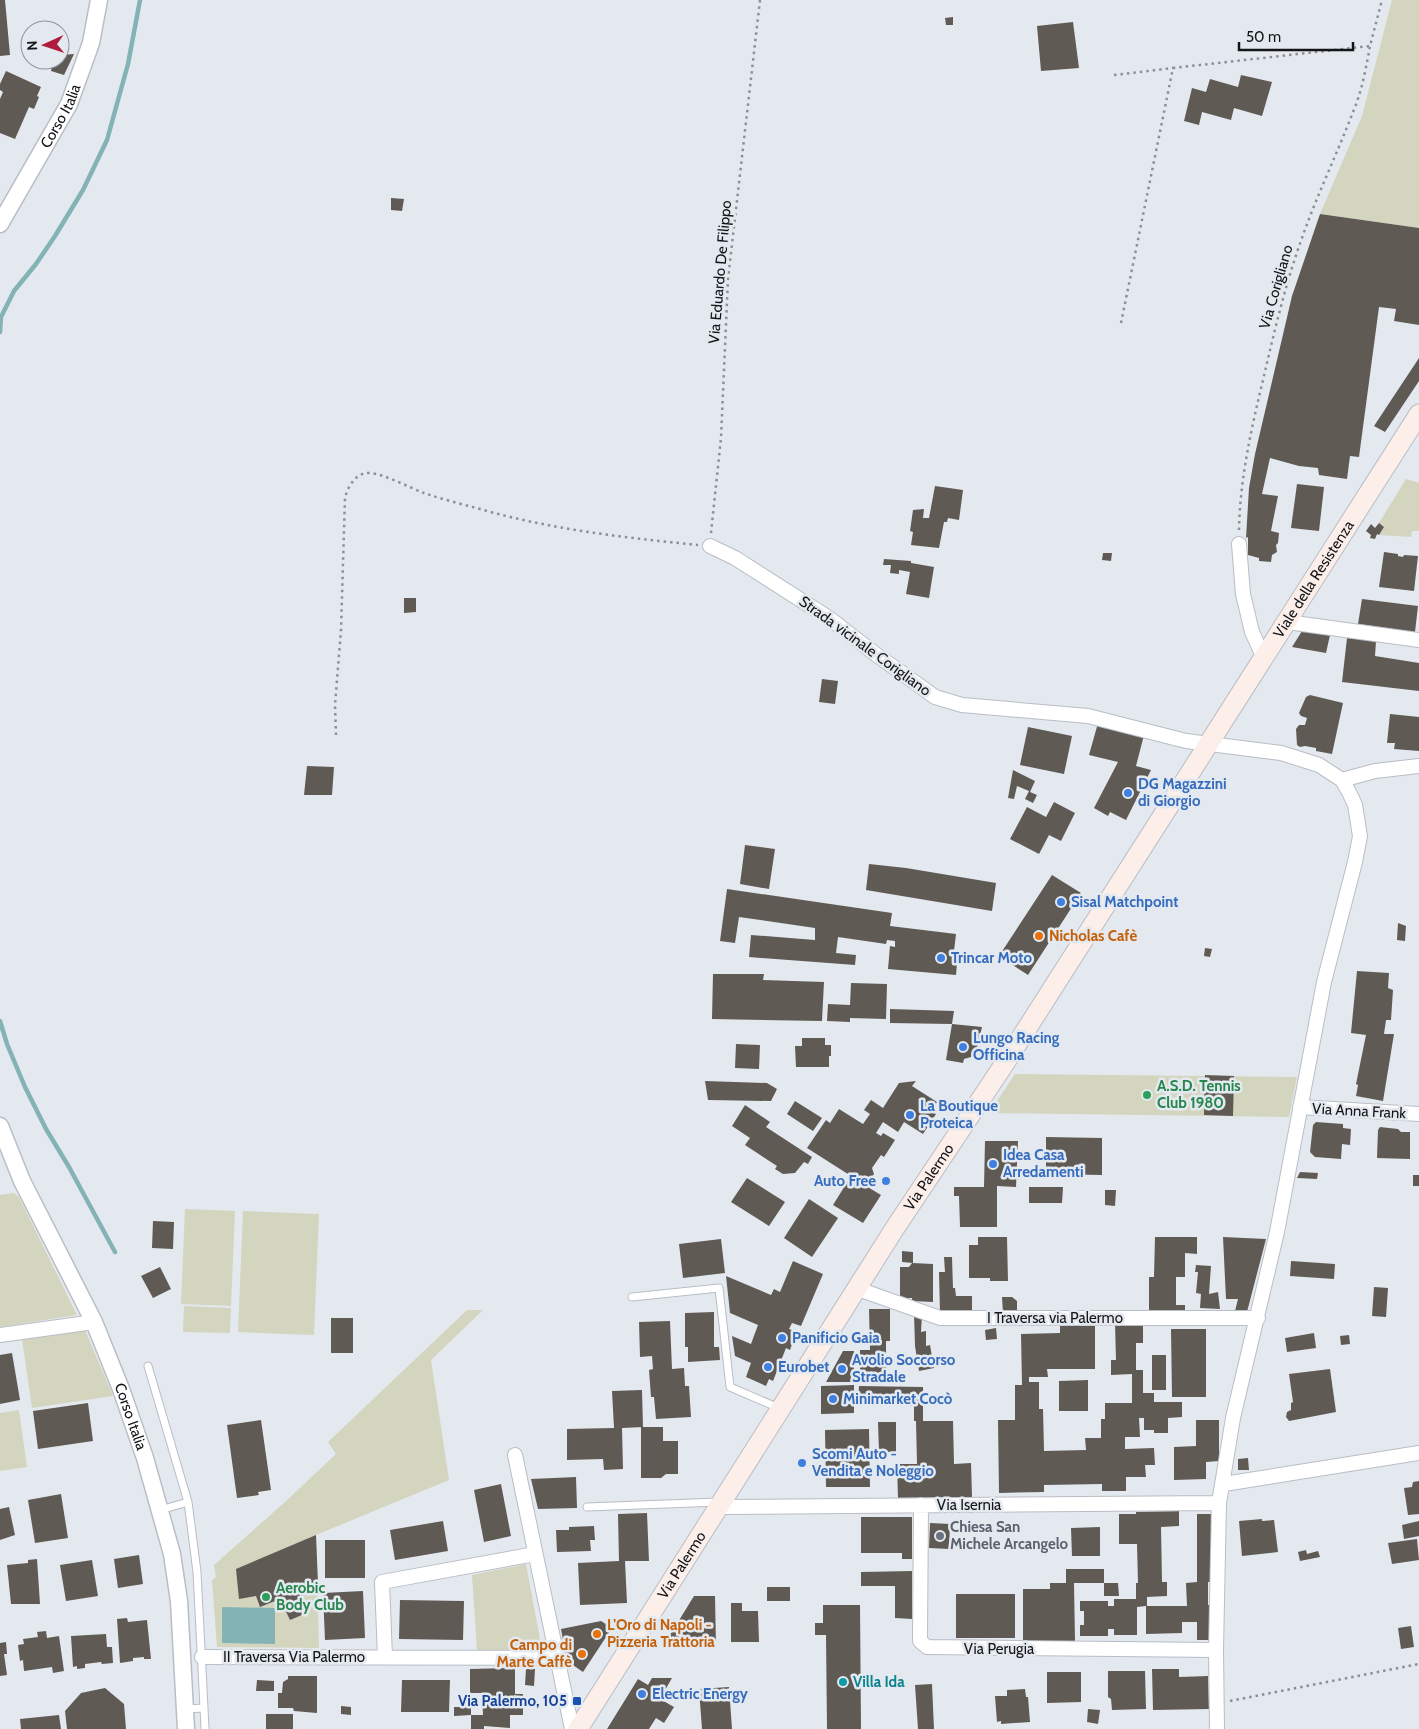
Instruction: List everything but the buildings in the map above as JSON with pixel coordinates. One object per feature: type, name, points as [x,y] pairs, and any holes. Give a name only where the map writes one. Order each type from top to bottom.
[{"type":"main road","name":"Viale della Resistenza","points":[[1208,745],[1419,414]]},
{"type":"main road","name":"Via Palermo","points":[[578,1729],[782,1410],[895,1228],[1003,1066],[1208,745]]},
{"type":"street","name":"Corso Italia","points":[[0,224],[69,104],[91,43],[99,0]]},
{"type":"street","points":[[1239,544],[1243,594],[1252,632],[1264,658]]},
{"type":"street","name":"Strada vicinale Corigliano","points":[[710,546],[743,562],[829,618],[935,697],[962,705],[1088,716],[1208,745],[1259,749],[1296,756],[1319,765],[1342,780]]},
{"type":"street","points":[[1287,622],[1419,640]]},
{"type":"street","points":[[1217,1729],[1216,1650],[1220,1503],[1233,1418],[1277,1232],[1324,982],[1360,836],[1355,805],[1342,780],[1374,771],[1419,766]]},
{"type":"street","name":"Via Anna Frank","points":[[1300,1107],[1419,1114]]},
{"type":"street","name":"Corso Italia","points":[[0,1126],[22,1181],[94,1322],[121,1389],[145,1458],[172,1554],[179,1602],[186,1729]]},
{"type":"street","name":"I Traversa via Palermo","points":[[858,1289],[940,1318],[1258,1318]]},
{"type":"street","points":[[0,1335],[94,1322]]},
{"type":"street","points":[[1224,1484],[1419,1453]]},
{"type":"street","points":[[515,1455],[572,1729]]},
{"type":"street","name":"Via Isernia","points":[[721,1505],[1220,1503]]},
{"type":"street","name":"Via Perugia","points":[[921,1505],[920,1641],[926,1647],[1216,1650]]},
{"type":"street","name":"II Traversa Via Palermo","points":[[385,1657],[382,1582],[535,1554]]},
{"type":"street","name":"II Traversa Via Palermo","points":[[202,1657],[557,1658]]},
{"type":"lane","points":[[632,1297],[719,1288],[730,1387],[782,1410]]},
{"type":"lane","points":[[148,1366],[188,1502],[197,1572],[205,1729]]},
{"type":"lane","points":[[160,1510],[188,1502]]},
{"type":"lane","points":[[587,1507],[721,1505]]},
{"type":"lane","points":[[185,1709],[204,1708]]},
{"type":"path","name":"Via Eduardo De Filippo","points":[[710,546],[720,438],[728,279],[760,0]]},
{"type":"path","name":"Via Corigliano","points":[[1239,544],[1240,499],[1245,460],[1281,307],[1302,238],[1322,184],[1354,111],[1382,0]]},
{"type":"path","points":[[1114,76],[1370,46]]},
{"type":"path","points":[[1121,323],[1173,68]]},
{"type":"path","points":[[336,735],[335,705],[341,630],[345,497],[349,484],[358,476],[368,473],[488,512],[570,529],[632,539],[710,546]]},
{"type":"path","points":[[1216,1704],[1419,1664]]},
{"type":"green space","points":[[1392,0],[1419,0],[1419,228],[1320,214],[1362,116]]},
{"type":"green space","points":[[1406,479],[1419,483],[1419,531],[1412,531],[1411,537],[1379,535],[1384,527],[1379,523]]},
{"type":"green space","name":"A.S.D. Tennis Club 1980","points":[[1015,1074],[1297,1077],[1289,1117],[989,1113]]},
{"type":"green space","points":[[14,1193],[19,1197],[77,1315],[0,1327],[0,1195]]},
{"type":"green space","points":[[185,1209],[235,1211],[231,1306],[181,1304]]},
{"type":"green space","points":[[243,1211],[319,1214],[314,1335],[238,1332]]},
{"type":"green space","points":[[184,1306],[231,1308],[230,1333],[183,1332]]},
{"type":"green space","points":[[467,1310],[483,1310],[431,1360],[449,1480],[316,1535],[319,1648],[217,1647],[212,1580],[216,1577],[214,1565],[336,1454],[328,1442]]},
{"type":"green space","points":[[85,1330],[113,1396],[32,1408],[22,1339]]},
{"type":"green space","points":[[19,1410],[27,1467],[0,1471],[0,1413]]},
{"type":"green space","points":[[526,1564],[542,1650],[477,1650],[472,1575]]},
{"type":"water","points":[[222,1607],[275,1608],[275,1644],[222,1643]]},
{"type":"waterway","points":[[0,332],[1,317],[14,291],[36,264],[55,236],[83,190],[107,140],[128,64],[140,0]]},
{"type":"waterway","points":[[0,1021],[7,1044],[25,1087],[46,1129],[115,1252]]},
{"type":"place","name":"DG Magazzini di Giorgio","points":[[1128,793]]},
{"type":"place","name":"Sisal Matchpoint","points":[[1061,902]]},
{"type":"place","name":"Nicholas Cafè","points":[[1039,936]]},
{"type":"place","name":"Trincar Moto","points":[[941,958]]},
{"type":"place","name":"Lungo Racing Officina","points":[[963,1047]]},
{"type":"place","name":"A.S.D. Tennis Club 1980","points":[[1147,1095]]},
{"type":"place","name":"La Boutique Proteica","points":[[910,1115]]},
{"type":"place","name":"Idea Casa Arredamenti","points":[[993,1164]]},
{"type":"place","name":"Auto Free","points":[[886,1181]]},
{"type":"place","name":"Panificio Gaia","points":[[782,1338]]},
{"type":"place","name":"Eurobet","points":[[768,1367]]},
{"type":"place","name":"Avolio Soccorso Stradale","points":[[842,1369]]},
{"type":"place","name":"Minimarket Cocò","points":[[833,1399]]},
{"type":"place","name":"Scomi Auto - Vendita e Noleggio","points":[[802,1463]]},
{"type":"place","name":"Chiesa San Michele Arcangelo","points":[[940,1536]]},
{"type":"place","name":"Aerobic Body Club","points":[[266,1597]]},
{"type":"place","name":"L'Oro di Napoli - Pizzeria Trattoria","points":[[597,1634]]},
{"type":"place","name":"Campo di Marte Caffè","points":[[582,1654]]},
{"type":"place","name":"Villa Ida","points":[[843,1682]]},
{"type":"place","name":"Electric Energy","points":[[642,1694]]},
{"type":"place","name":"Via Palermo, 105","points":[[577,1701]]}]
